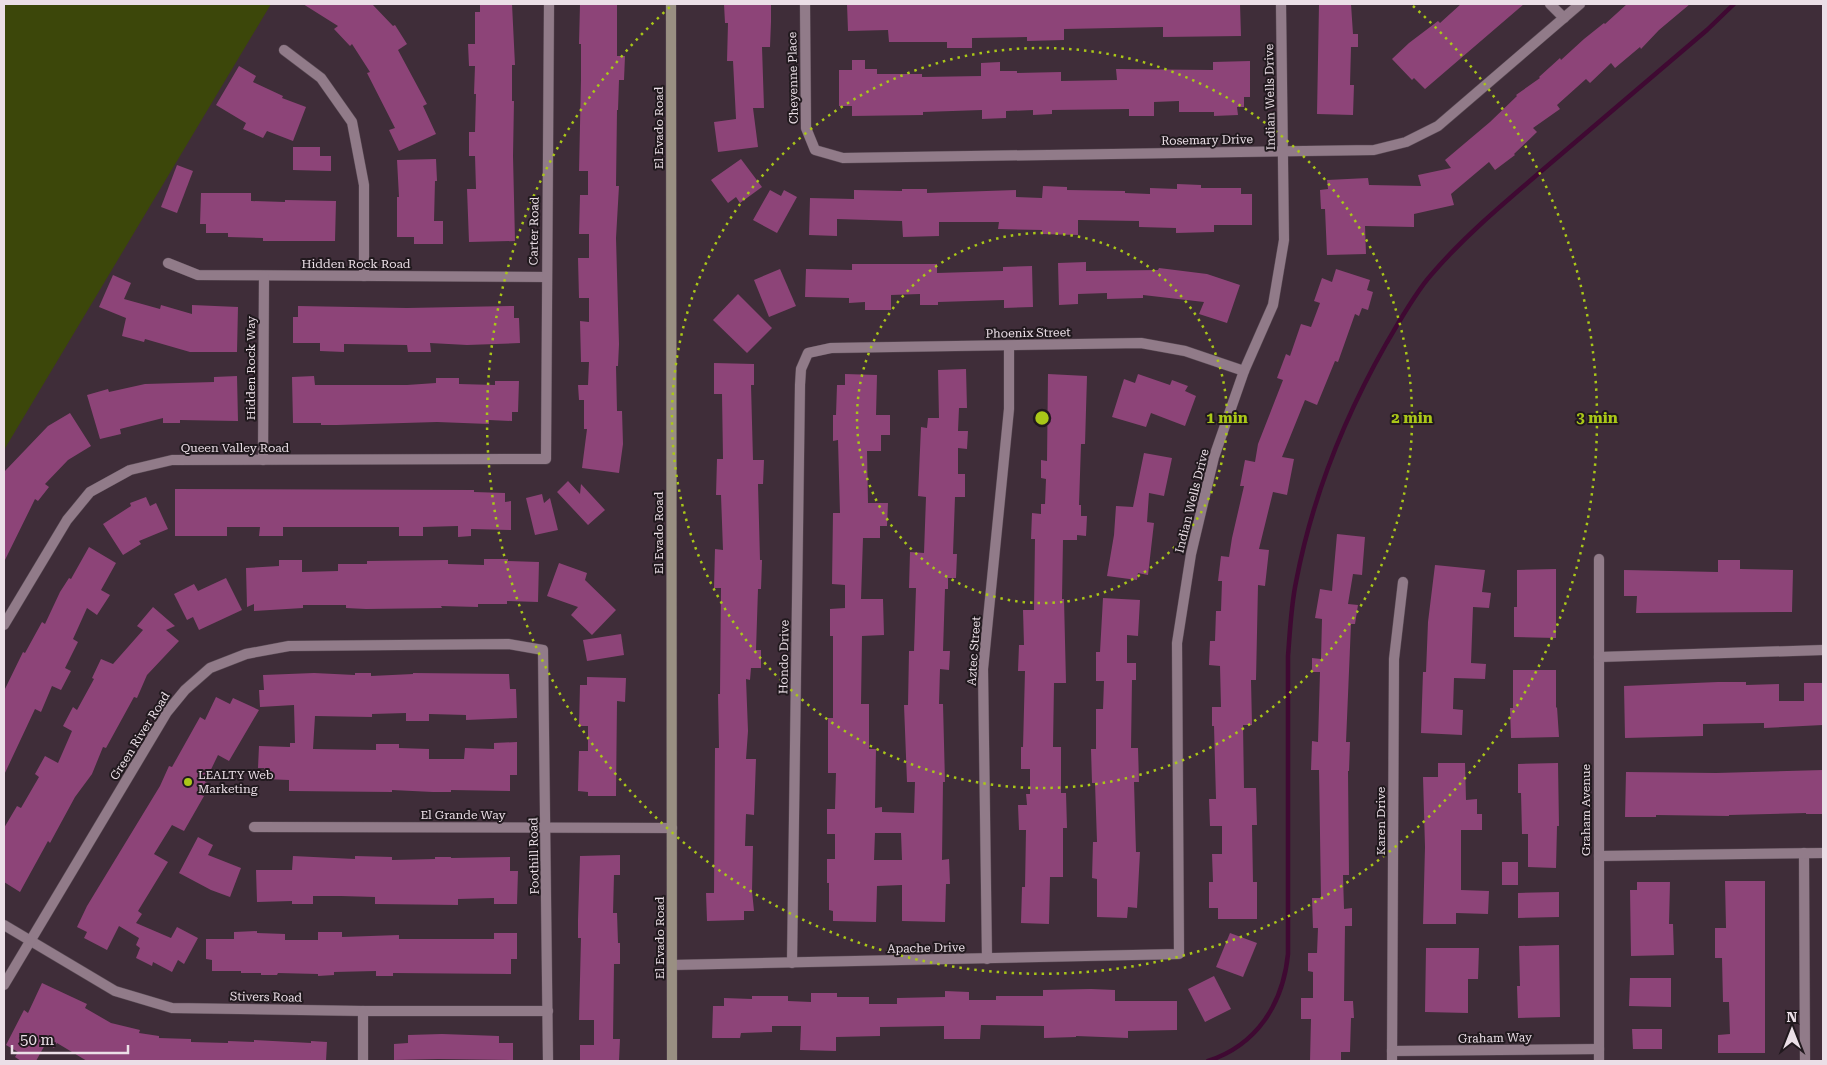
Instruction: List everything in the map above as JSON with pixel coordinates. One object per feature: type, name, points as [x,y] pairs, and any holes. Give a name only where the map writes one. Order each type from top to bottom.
[{"type":"main road","name":"El Evado Road","points":[[671,4],[672,1061]]},
{"type":"street","name":"Carter Road","points":[[546,459],[549,4]]},
{"type":"street","name":"Cheyenne Place","points":[[805,4],[806,128],[815,150]]},
{"type":"street","name":"Indian Wells Drive","points":[[1180,954],[1177,643],[1191,554],[1214,457],[1244,372],[1272,306],[1284,240],[1281,4]]},
{"type":"street","points":[[1550,4],[1564,18]]},
{"type":"street","name":"Rosemary Drive","points":[[815,150],[843,158],[1374,150],[1406,142],[1438,126],[1580,4]]},
{"type":"street","points":[[284,50],[321,78],[352,122],[364,185],[364,276]]},
{"type":"street","name":"Hidden Rock Road","points":[[168,263],[198,276],[546,277]]},
{"type":"street","name":"Hidden Rock Way","points":[[263,460],[264,276]]},
{"type":"street","name":"Phoenix Street","points":[[808,354],[831,348],[1141,343],[1185,351],[1244,372]]},
{"type":"street","name":"Aztec Street","points":[[987,959],[983,669],[1009,409],[1009,346]]},
{"type":"street","name":"Hondo Drive","points":[[792,963],[800,385],[801,369],[808,354]]},
{"type":"street","name":"Queen Valley Road","points":[[4,625],[62,527],[90,492],[130,470],[172,460],[546,459]]},
{"type":"street","name":"Graham Avenue","points":[[1599,559],[1599,1061]]},
{"type":"street","name":"Karen Drive","points":[[1392,1056],[1394,659],[1403,582]]},
{"type":"street","name":"Green River Road","points":[[4,985],[167,712],[185,690],[210,668],[246,654],[289,646],[508,644],[544,650]]},
{"type":"street","name":"Foothill Road","points":[[544,650],[548,1061]]},
{"type":"street","points":[[1599,657],[1823,650]]},
{"type":"street","name":"El Grande Way","points":[[254,827],[672,828]]},
{"type":"street","points":[[1804,853],[1805,1061]]},
{"type":"street","points":[[1599,856],[1823,853]]},
{"type":"street","name":"Stivers Road","points":[[4,925],[115,991],[172,1008],[548,1011]]},
{"type":"street","name":"Apache Drive","points":[[672,965],[1180,954]]},
{"type":"street","points":[[363,1011],[363,1061]]},
{"type":"street","name":"Graham Way","points":[[1392,1056],[1599,1049]]},
{"type":"green space","points":[[4,4],[271,4],[4,450]]},
{"type":"building","points":[[303,4],[372,4],[393,26],[395,25],[407,44],[398,50],[427,104],[423,106],[436,134],[399,151],[389,130],[395,128],[367,73],[370,72],[352,44],[350,46],[334,29],[338,26]]},
{"type":"building","points":[[480,4],[512,4],[515,65],[512,65],[512,101],[514,101],[515,241],[469,242],[467,189],[476,189],[475,156],[469,156],[469,132],[475,132],[476,94],[474,94],[475,66],[469,66],[468,44],[475,44],[475,12],[480,12]]},
{"type":"building","points":[[580,4],[617,4],[617,56],[625,56],[624,80],[619,80],[617,110],[616,186],[619,186],[616,238],[619,344],[618,366],[616,366],[617,411],[622,411],[623,444],[619,473],[582,468],[587,429],[584,429],[584,400],[579,400],[578,385],[588,385],[589,362],[581,362],[580,321],[589,322],[589,298],[579,298],[578,258],[589,258],[589,234],[579,234],[580,195],[588,195],[588,171],[579,171]]},
{"type":"building","points":[[724,4],[771,4],[770,47],[762,47],[764,108],[753,108],[758,147],[718,152],[714,122],[736,119],[733,61],[727,61],[728,23],[725,23]]},
{"type":"building","points":[[847,4],[1240,4],[1241,36],[1163,37],[1163,27],[1064,29],[1064,40],[1027,41],[1027,37],[972,38],[972,48],[947,48],[947,42],[889,42],[888,30],[848,31]]},
{"type":"building","points":[[1319,4],[1351,4],[1353,34],[1358,34],[1358,47],[1351,47],[1350,85],[1354,85],[1353,115],[1317,114]]},
{"type":"building","points":[[1461,4],[1524,4],[1425,89],[1414,78],[1412,80],[1392,59],[1409,43],[1438,21],[1440,23]]},
{"type":"building","points":[[1627,4],[1690,4],[1659,30],[1641,49],[1640,47],[1615,68],[1611,63],[1590,83],[1586,79],[1557,105],[1560,109],[1533,128],[1537,132],[1515,155],[1495,170],[1489,162],[1451,194],[1454,205],[1414,214],[1414,227],[1365,226],[1366,254],[1327,255],[1325,209],[1321,209],[1320,190],[1328,189],[1327,180],[1368,178],[1369,185],[1421,186],[1418,175],[1451,168],[1445,160],[1490,122],[1516,95],[1540,78],[1560,58],[1561,60]]},
{"type":"building","points":[[852,60],[865,60],[865,69],[877,69],[877,74],[922,74],[922,77],[981,76],[981,63],[1000,62],[1000,71],[1017,71],[1017,73],[1061,72],[1061,81],[1117,80],[1116,69],[1213,70],[1213,62],[1250,61],[1250,97],[1244,97],[1244,107],[1237,107],[1238,115],[1214,116],[1214,112],[1179,112],[1179,101],[1154,102],[1154,116],[1129,116],[1129,109],[1052,110],[1052,114],[1033,115],[1033,110],[1006,111],[1006,118],[982,119],[982,110],[923,112],[923,115],[852,116],[852,106],[839,106],[839,70],[852,70]]},
{"type":"building","points":[[239,66],[256,76],[253,82],[283,96],[282,98],[306,107],[293,141],[267,131],[263,138],[243,129],[246,123],[216,105]]},
{"type":"building","points":[[293,147],[320,147],[320,156],[331,156],[331,171],[293,170]]},
{"type":"building","points":[[436,159],[437,181],[435,181],[434,221],[443,221],[443,244],[414,244],[414,237],[397,237],[397,197],[399,197],[397,160]]},
{"type":"building","points":[[741,159],[762,187],[740,203],[736,197],[728,203],[711,180]]},
{"type":"building","points":[[177,165],[193,171],[177,213],[161,207]]},
{"type":"building","points":[[1177,184],[1201,185],[1201,188],[1241,188],[1241,194],[1252,194],[1252,225],[1214,225],[1214,232],[1176,233],[1176,228],[1139,227],[1139,221],[1078,220],[1078,235],[1042,234],[1042,230],[998,229],[999,222],[939,222],[939,236],[903,237],[902,221],[837,219],[837,236],[809,235],[810,198],[854,199],[854,190],[902,191],[902,189],[927,189],[927,193],[1016,190],[1016,197],[1042,198],[1043,186],[1067,187],[1067,190],[1125,191],[1125,193],[1150,194],[1150,188],[1177,189]]},
{"type":"building","points":[[770,190],[781,196],[784,190],[797,197],[777,233],[753,220]]},
{"type":"building","points":[[201,193],[251,193],[251,201],[336,201],[335,241],[263,241],[263,238],[228,237],[228,233],[206,233],[206,224],[200,224]]},
{"type":"building","points":[[1086,262],[1086,271],[1158,270],[1159,268],[1207,274],[1240,285],[1227,323],[1199,314],[1204,302],[1143,295],[1143,298],[1107,299],[1107,293],[1078,294],[1078,304],[1059,305],[1058,263]]},
{"type":"building","points":[[852,264],[937,264],[937,273],[1003,271],[1003,267],[1032,266],[1033,307],[1004,308],[1004,300],[938,302],[938,305],[920,305],[920,294],[891,295],[891,310],[865,310],[865,302],[849,303],[849,298],[805,297],[806,269],[852,270]]},
{"type":"building","points":[[780,269],[796,306],[769,317],[754,280]]},
{"type":"building","points":[[1336,269],[1370,280],[1367,290],[1373,292],[1368,310],[1362,308],[1359,316],[1355,314],[1338,362],[1335,361],[1317,405],[1305,400],[1282,457],[1294,459],[1287,495],[1273,492],[1259,549],[1269,550],[1265,586],[1258,585],[1256,680],[1251,680],[1252,725],[1243,725],[1244,788],[1256,788],[1257,825],[1252,825],[1253,882],[1257,882],[1257,919],[1218,919],[1218,908],[1209,908],[1209,882],[1213,882],[1212,854],[1222,854],[1222,826],[1210,826],[1209,799],[1216,799],[1212,707],[1221,707],[1220,666],[1209,665],[1210,641],[1215,641],[1216,611],[1221,611],[1222,581],[1218,581],[1221,556],[1229,557],[1244,486],[1240,486],[1245,460],[1255,462],[1258,444],[1283,380],[1277,378],[1286,354],[1290,356],[1301,324],[1311,327],[1320,303],[1314,301],[1322,278],[1332,282]]},
{"type":"building","points":[[113,275],[131,283],[124,299],[160,309],[161,305],[192,314],[192,305],[238,307],[237,352],[190,352],[145,339],[144,342],[122,336],[126,318],[99,307]]},
{"type":"building","points":[[738,294],[772,328],[747,353],[713,320]]},
{"type":"building","points":[[298,306],[407,308],[514,306],[514,318],[519,318],[520,343],[467,345],[430,343],[431,352],[408,352],[407,345],[344,344],[344,352],[320,351],[320,343],[293,343],[293,317],[298,317]]},
{"type":"building","points":[[714,363],[754,364],[754,385],[751,385],[753,460],[764,460],[763,484],[758,484],[760,560],[762,560],[761,589],[758,589],[756,650],[761,650],[761,668],[751,668],[750,680],[746,679],[748,731],[746,759],[756,759],[754,815],[746,814],[745,846],[753,846],[752,891],[754,911],[744,911],[744,920],[707,921],[706,893],[714,893],[715,748],[719,748],[718,694],[720,694],[721,588],[714,588],[715,549],[723,550],[721,495],[716,495],[717,459],[723,459],[722,394],[714,394]]},
{"type":"building","points":[[966,369],[967,408],[959,408],[958,431],[968,431],[967,449],[958,448],[958,474],[965,474],[965,497],[955,497],[953,554],[957,554],[956,578],[948,578],[948,589],[945,589],[943,651],[950,651],[949,670],[940,669],[939,704],[943,704],[945,782],[943,782],[942,860],[949,859],[950,884],[946,884],[945,922],[902,921],[902,885],[877,886],[876,922],[833,921],[833,911],[829,910],[829,883],[827,883],[827,859],[835,859],[835,834],[827,834],[827,809],[835,809],[836,773],[828,773],[828,718],[833,718],[833,636],[830,636],[830,609],[845,608],[845,585],[832,584],[833,513],[840,513],[838,440],[833,441],[833,415],[836,415],[837,385],[845,385],[845,374],[877,375],[876,415],[890,415],[890,435],[881,435],[881,451],[867,451],[868,503],[888,503],[887,526],[880,526],[880,538],[863,538],[861,599],[883,599],[884,635],[862,636],[861,704],[869,704],[869,749],[876,749],[875,808],[882,807],[882,812],[914,813],[915,782],[907,782],[904,705],[908,705],[909,651],[914,651],[916,588],[909,588],[910,552],[924,553],[926,497],[918,496],[921,427],[927,428],[928,418],[939,418],[938,370]],"holes":[[[875,833],[901,833],[902,860],[874,860]]]},
{"type":"building","points":[[1048,374],[1087,376],[1085,444],[1081,444],[1079,505],[1081,505],[1081,516],[1087,516],[1086,536],[1077,535],[1077,540],[1063,540],[1062,599],[1064,599],[1066,683],[1054,683],[1053,747],[1061,747],[1061,793],[1066,793],[1067,828],[1063,828],[1063,877],[1050,877],[1049,924],[1021,923],[1022,887],[1025,887],[1026,830],[1019,830],[1018,805],[1027,805],[1026,794],[1030,794],[1030,769],[1021,769],[1025,671],[1018,671],[1019,645],[1024,645],[1023,610],[1034,610],[1035,539],[1031,539],[1032,513],[1041,514],[1041,504],[1045,504],[1046,479],[1041,478],[1041,460],[1047,461]]},
{"type":"building","points":[[1138,374],[1170,385],[1172,380],[1188,386],[1185,391],[1196,396],[1185,426],[1151,413],[1146,427],[1112,417],[1124,379],[1135,383]]},
{"type":"building","points":[[237,376],[238,421],[180,420],[180,423],[163,423],[163,418],[120,429],[121,434],[100,439],[87,395],[108,389],[109,392],[145,384],[214,382],[214,377]]},
{"type":"building","points":[[314,376],[315,385],[407,385],[436,383],[436,378],[459,378],[459,384],[495,385],[495,381],[519,381],[518,412],[512,412],[512,421],[489,420],[489,424],[437,422],[321,425],[321,423],[293,423],[292,377]]},
{"type":"building","points":[[70,413],[91,446],[68,460],[45,484],[49,487],[38,501],[35,499],[4,562],[4,472],[48,426]]},
{"type":"building","points":[[1144,453],[1172,458],[1164,496],[1149,493],[1147,522],[1154,523],[1148,575],[1138,573],[1137,580],[1107,576],[1114,535],[1116,506],[1133,507]]},
{"type":"building","points":[[568,481],[580,494],[581,484],[605,510],[588,525],[557,492]]},
{"type":"building","points":[[175,489],[474,490],[474,492],[505,493],[505,502],[511,501],[511,530],[471,529],[471,536],[458,537],[458,526],[423,527],[423,536],[399,536],[399,527],[283,527],[283,536],[259,536],[260,527],[227,527],[227,536],[175,536]]},
{"type":"building","points":[[542,494],[544,503],[550,498],[558,530],[535,535],[526,498]]},
{"type":"building","points":[[146,497],[150,506],[156,503],[168,529],[139,541],[141,544],[123,555],[103,524],[131,506],[130,503]]},
{"type":"building","points":[[1337,534],[1365,537],[1362,575],[1353,574],[1348,604],[1358,605],[1355,624],[1351,624],[1346,742],[1350,742],[1348,771],[1349,875],[1343,875],[1344,909],[1352,908],[1352,926],[1345,926],[1344,1001],[1353,1001],[1354,1018],[1351,1018],[1350,1052],[1341,1052],[1341,1061],[1310,1061],[1311,1019],[1301,1019],[1301,998],[1313,998],[1313,972],[1308,971],[1308,953],[1317,953],[1318,928],[1313,928],[1312,898],[1321,898],[1319,770],[1311,770],[1312,741],[1318,742],[1320,672],[1312,672],[1312,658],[1321,659],[1322,619],[1315,618],[1320,589],[1332,591]]},
{"type":"building","points":[[89,547],[116,563],[101,590],[110,595],[97,615],[87,608],[73,639],[78,642],[65,668],[71,671],[61,690],[52,686],[41,712],[35,709],[4,775],[4,691],[23,652],[25,653],[42,622],[45,624],[60,592],[69,578],[71,579]]},
{"type":"building","points":[[484,559],[539,562],[538,602],[507,601],[507,604],[478,604],[478,607],[441,606],[442,608],[366,609],[346,608],[346,605],[303,605],[303,608],[254,611],[254,604],[247,607],[246,568],[279,566],[279,560],[302,560],[302,572],[338,571],[338,564],[367,564],[367,561],[448,560],[448,564],[484,565]]},
{"type":"building","points":[[1718,560],[1740,560],[1740,569],[1793,570],[1792,612],[1636,613],[1637,596],[1624,596],[1624,570],[1718,572]]},
{"type":"building","points":[[559,563],[587,573],[585,580],[616,610],[592,635],[571,615],[578,607],[547,596]]},
{"type":"building","points":[[1435,565],[1485,570],[1482,592],[1491,593],[1489,608],[1473,607],[1471,663],[1486,664],[1485,679],[1454,678],[1453,709],[1463,710],[1462,735],[1421,733],[1423,672],[1426,672],[1428,622]]},
{"type":"building","points":[[1556,569],[1556,638],[1514,637],[1514,607],[1517,607],[1517,570]]},
{"type":"building","points":[[226,578],[242,610],[199,630],[193,617],[187,620],[174,594],[194,584],[198,591]]},
{"type":"building","points":[[1103,598],[1140,600],[1138,636],[1127,635],[1127,663],[1136,663],[1136,680],[1132,680],[1131,748],[1138,748],[1139,782],[1134,782],[1136,852],[1140,852],[1137,908],[1128,907],[1127,918],[1097,917],[1097,879],[1092,878],[1093,842],[1097,842],[1095,783],[1092,783],[1091,749],[1096,749],[1096,709],[1103,709],[1104,681],[1096,681],[1096,652],[1100,652]]},
{"type":"building","points":[[153,607],[175,626],[166,630],[179,641],[147,675],[137,698],[134,697],[106,748],[103,747],[92,774],[75,797],[50,843],[48,841],[20,892],[4,882],[4,828],[17,806],[21,808],[39,777],[35,774],[45,756],[58,763],[72,731],[63,726],[73,707],[77,710],[94,679],[92,678],[101,659],[113,664],[143,630],[137,626]]},
{"type":"building","points":[[621,634],[624,655],[587,661],[583,640]]},
{"type":"building","points":[[1513,670],[1556,670],[1556,708],[1559,737],[1511,738],[1510,708],[1513,708]]},
{"type":"building","points":[[314,673],[355,675],[355,673],[371,673],[371,676],[413,673],[509,674],[510,689],[516,689],[517,718],[466,720],[466,715],[429,714],[429,721],[406,721],[406,713],[372,714],[372,717],[315,716],[313,749],[376,750],[376,744],[399,744],[399,748],[429,749],[429,759],[464,759],[465,748],[494,749],[494,743],[517,742],[517,775],[510,775],[510,791],[289,791],[289,780],[264,779],[264,768],[258,768],[259,746],[290,747],[290,743],[295,743],[294,705],[260,707],[259,690],[264,690],[263,675]]},
{"type":"building","points":[[587,677],[626,678],[625,702],[617,701],[616,796],[588,796],[588,792],[578,791],[579,751],[588,751],[588,726],[579,726],[580,685],[587,685]]},
{"type":"building","points":[[1746,682],[1746,685],[1779,684],[1779,701],[1804,701],[1804,683],[1823,683],[1823,725],[1764,728],[1764,723],[1703,724],[1703,736],[1625,738],[1624,686]]},
{"type":"building","points":[[216,697],[230,704],[233,698],[259,710],[229,761],[218,755],[205,782],[207,783],[201,795],[204,796],[184,831],[172,825],[154,854],[168,862],[138,911],[142,914],[136,923],[171,938],[177,927],[198,938],[184,964],[178,960],[172,972],[153,962],[152,966],[136,958],[140,948],[136,945],[139,938],[119,926],[107,950],[84,938],[87,932],[77,927],[87,906],[160,786],[169,766],[172,767],[200,717],[205,720]]},
{"type":"building","points":[[1438,763],[1465,763],[1466,800],[1477,799],[1477,814],[1482,814],[1482,830],[1461,830],[1461,890],[1489,891],[1488,914],[1456,913],[1456,924],[1423,924],[1425,847],[1423,777],[1438,777]]},
{"type":"building","points":[[1558,763],[1559,826],[1557,826],[1556,868],[1528,867],[1528,834],[1522,834],[1521,793],[1518,793],[1518,764]]},
{"type":"building","points":[[1823,770],[1823,814],[1656,815],[1656,817],[1625,817],[1626,772],[1716,773]]},
{"type":"building","points":[[198,837],[213,845],[208,855],[241,868],[230,897],[211,890],[179,873]]},
{"type":"building","points":[[620,855],[620,875],[614,875],[613,913],[617,913],[618,943],[620,943],[620,964],[614,964],[613,1039],[620,1039],[619,1061],[580,1061],[580,1045],[594,1045],[594,1020],[579,1020],[581,938],[578,938],[578,920],[580,856]]},
{"type":"building","points":[[293,856],[355,859],[355,856],[392,857],[392,860],[435,859],[435,857],[510,857],[510,871],[518,871],[517,904],[494,904],[494,898],[458,899],[458,905],[375,904],[375,897],[341,896],[313,896],[313,904],[292,904],[292,901],[257,902],[256,870],[292,870]]},
{"type":"building","points":[[1502,862],[1518,862],[1518,885],[1502,885]]},
{"type":"building","points":[[1725,881],[1765,881],[1765,1053],[1718,1053],[1718,1035],[1730,1034],[1729,1002],[1723,1002],[1722,958],[1715,958],[1715,928],[1726,928]]},
{"type":"building","points":[[1637,882],[1670,882],[1669,924],[1673,924],[1674,955],[1631,956],[1630,890],[1637,890]]},
{"type":"building","points":[[1559,892],[1559,917],[1518,918],[1518,893]]},
{"type":"building","points":[[257,931],[257,933],[285,934],[285,940],[318,940],[318,932],[342,932],[342,937],[399,935],[399,939],[494,939],[494,933],[517,933],[517,959],[511,959],[511,974],[393,973],[393,976],[376,976],[376,971],[334,972],[334,975],[318,976],[318,974],[278,973],[277,975],[261,975],[261,973],[241,973],[241,971],[212,971],[212,960],[206,959],[206,939],[234,939],[234,932]]},
{"type":"building","points":[[1230,933],[1257,943],[1243,977],[1216,967]]},
{"type":"building","points":[[1559,945],[1560,1017],[1518,1018],[1517,986],[1520,986],[1519,946]]},
{"type":"building","points":[[1426,948],[1479,948],[1478,979],[1468,979],[1468,1013],[1425,1012]]},
{"type":"building","points":[[1214,976],[1231,1009],[1205,1022],[1188,989]]},
{"type":"building","points":[[1630,978],[1671,978],[1671,1007],[1629,1006]]},
{"type":"building","points":[[42,983],[87,1004],[85,1008],[111,1023],[140,1030],[139,1033],[159,1036],[159,1038],[191,1039],[191,1042],[228,1043],[228,1041],[254,1042],[254,1040],[327,1042],[326,1061],[87,1061],[57,1043],[54,1048],[46,1043],[36,1061],[21,1061],[15,1057],[18,1052],[6,1045],[24,1010],[28,1013]]},
{"type":"building","points":[[1043,990],[1115,990],[1115,1001],[1177,1001],[1177,1030],[1128,1031],[1128,1038],[1076,1036],[1044,1038],[1044,1026],[981,1025],[980,1039],[944,1039],[944,1026],[880,1027],[880,1036],[836,1037],[836,1051],[800,1050],[801,1026],[772,1026],[772,1032],[741,1033],[740,1038],[712,1038],[713,1006],[724,1006],[724,998],[752,999],[752,996],[788,996],[788,1001],[811,1002],[811,993],[837,993],[837,997],[869,997],[869,1004],[897,1004],[897,998],[945,997],[945,991],[969,992],[969,1000],[996,1000],[996,996],[1043,996]]},
{"type":"building","points":[[1632,1029],[1662,1029],[1662,1049],[1633,1049]]},
{"type":"building","points":[[408,1035],[499,1036],[499,1043],[513,1043],[513,1060],[394,1060],[394,1044],[408,1043]]},
{"type":"waterway","points":[[1208,1061],[1240,1045],[1254,1033],[1265,1020],[1273,1006],[1285,972],[1288,954],[1288,656],[1293,600],[1303,551],[1320,489],[1356,401],[1407,308],[1425,282],[1445,260],[1505,202],[1707,30],[1734,4]]},
{"type":"place","name":"LEALTY Web Marketing","points":[[188,782]]}]
